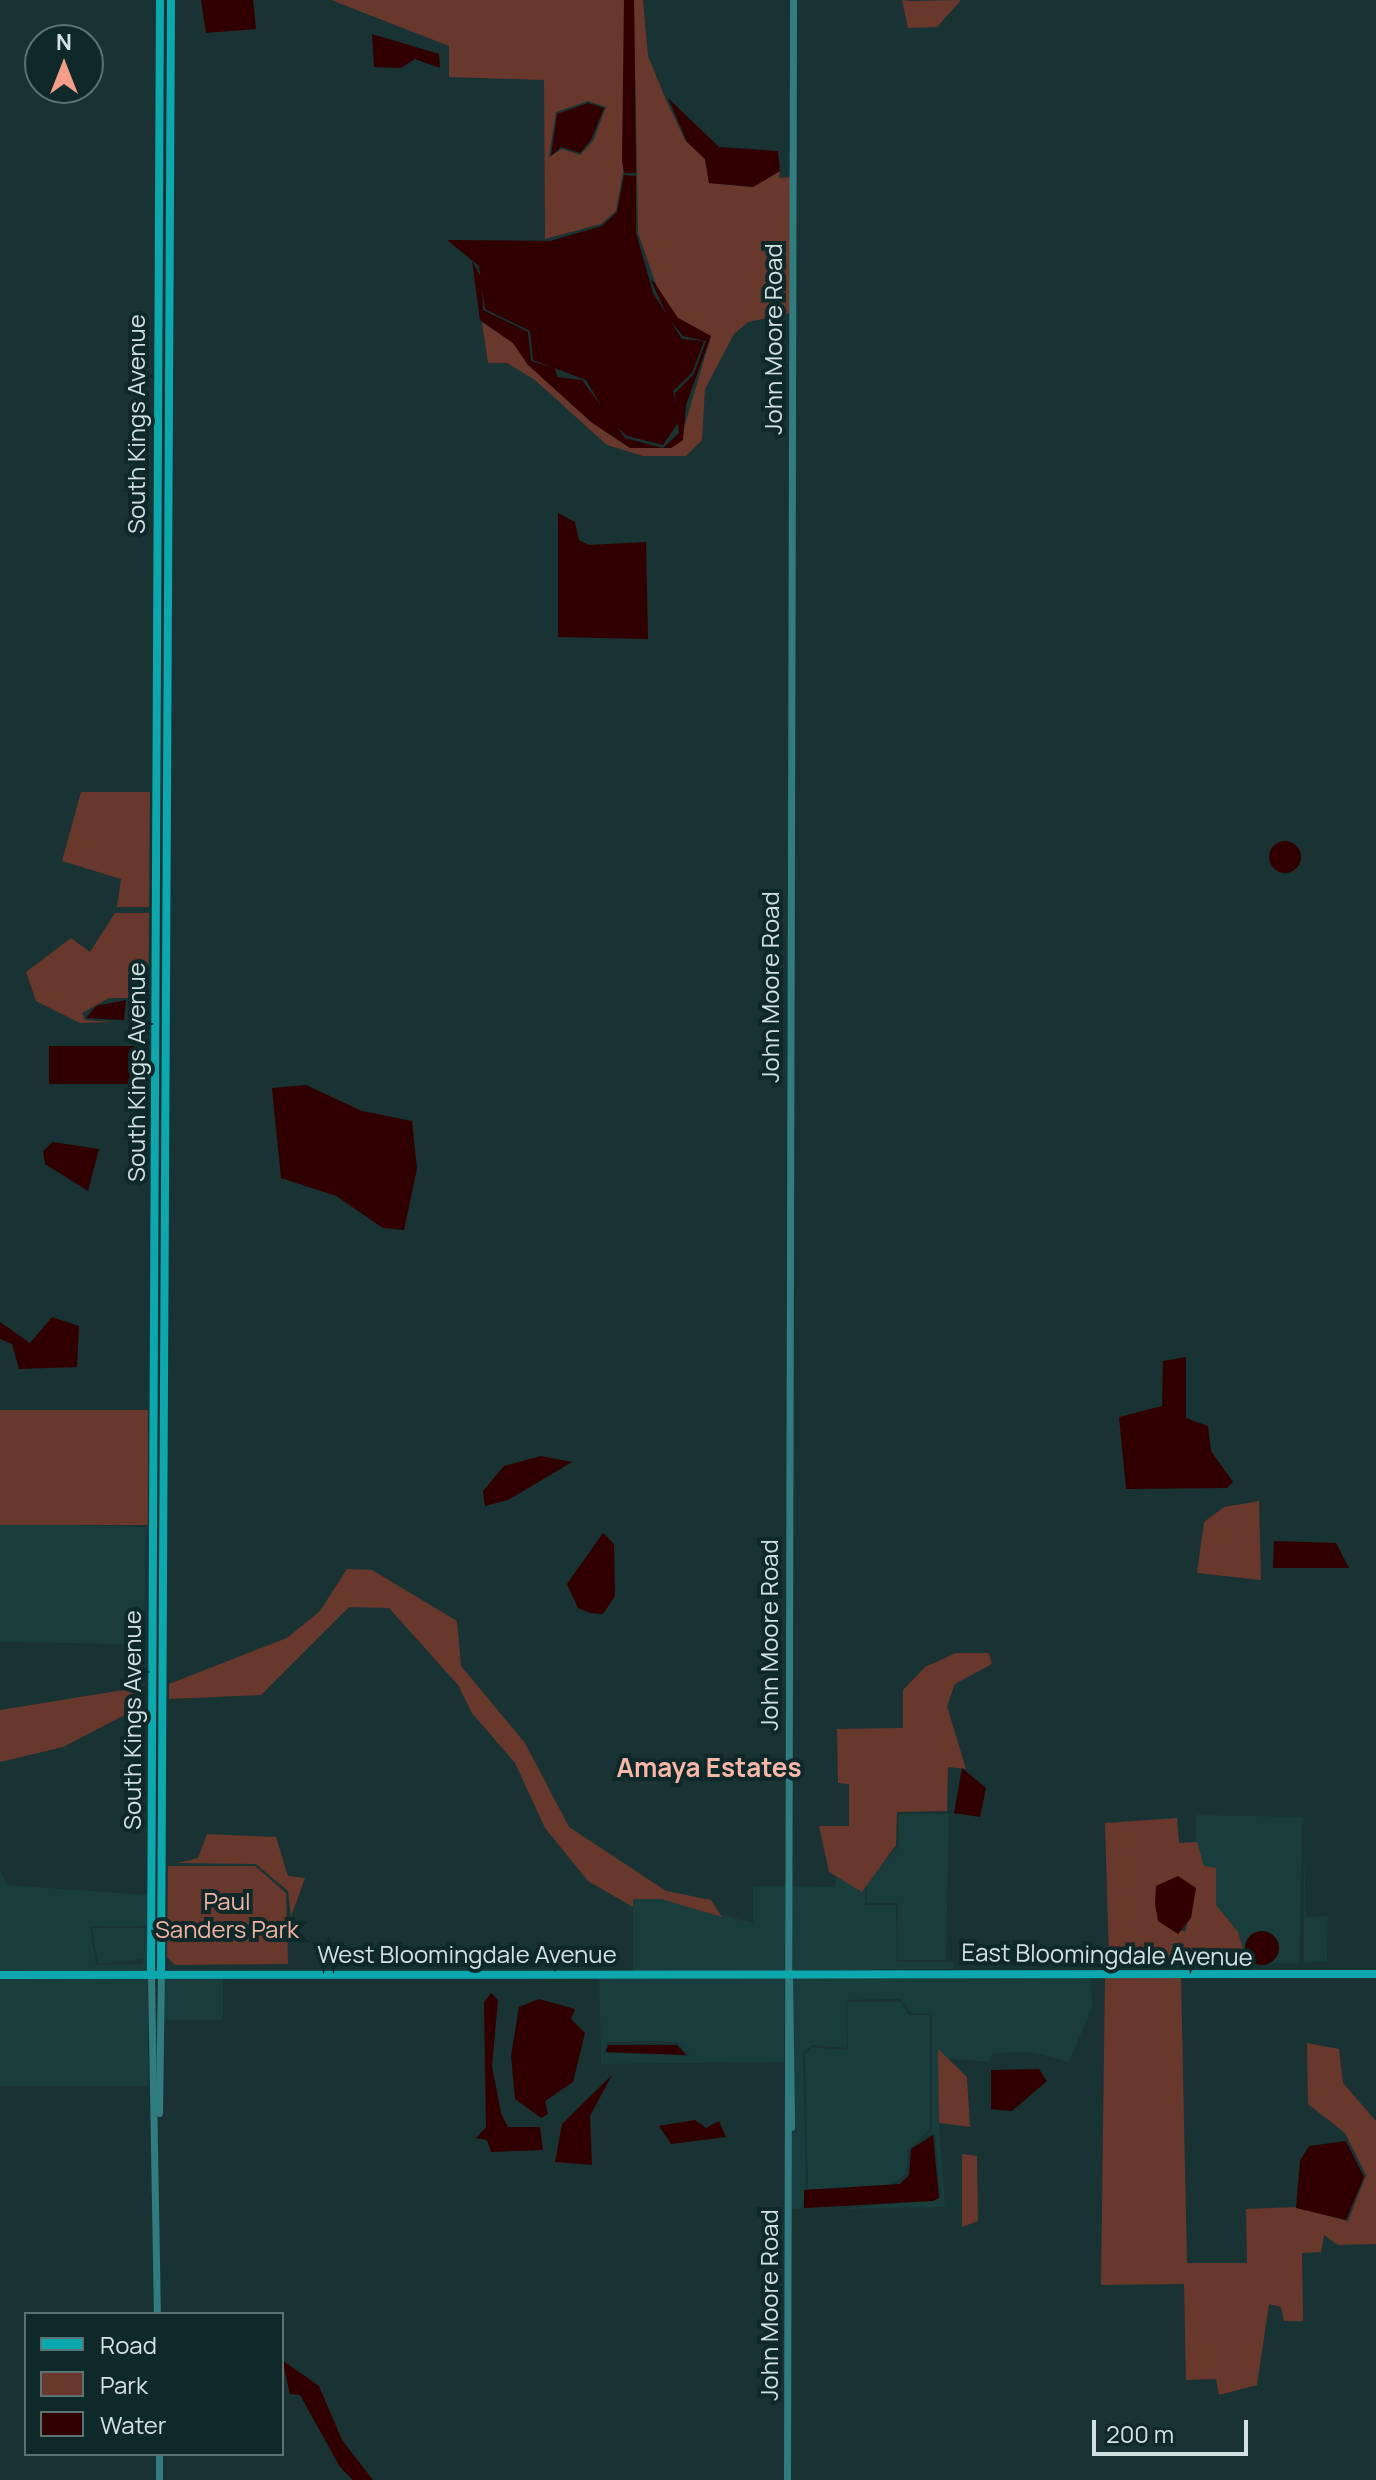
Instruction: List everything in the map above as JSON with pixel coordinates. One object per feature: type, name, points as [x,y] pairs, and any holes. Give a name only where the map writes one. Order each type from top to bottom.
[{"type":"main road","name":"South Kings Avenue","points":[[160,0],[162,754]]},
{"type":"main road","name":"South Kings Avenue","points":[[156,1975],[162,754],[171,0]]},
{"type":"main road","name":"West Bloomingdale Avenue","points":[[0,1975],[838,1974]]},
{"type":"main road","name":"East Bloomingdale Avenue","points":[[838,1974],[1376,1974]]},
{"type":"street","name":"John Moore Road","points":[[787,2480],[793,0]]},
{"type":"street","name":"South Kings Avenue","points":[[156,1975],[157,2312]]},
{"type":"street","points":[[159,2456],[159,2480]]},
{"type":"shaded area","points":[[0,1524],[146,1527],[144,1645],[0,1642]]},
{"type":"shaded area","points":[[898,1814],[949,1814],[946,1960],[898,1960],[898,1903],[867,1903],[867,1880],[899,1846]]},
{"type":"shaded area","points":[[1196,1815],[1302,1817],[1299,1964],[1193,1962]]},
{"type":"shaded area","points":[[1304,1843],[1306,1917],[1328,1916],[1327,1961],[1304,1963]]},
{"type":"shaded area","points":[[0,1869],[7,1885],[149,1895],[148,1972],[0,1972]],"holes":[[[146,1926],[143,1964],[96,1965],[90,1927]]]},
{"type":"shaded area","points":[[836,1877],[865,1890],[866,1905],[896,1905],[897,1962],[954,1962],[954,1969],[791,1971],[792,1886],[835,1887]]},
{"type":"shaded area","points":[[753,1886],[786,1886],[786,1971],[633,1971],[633,1899],[661,1899],[753,1923]]},
{"type":"shaded area","points":[[92,1928],[145,1928],[144,1959],[98,1964]]},
{"type":"shaded area","points":[[1091,1974],[1092,2008],[1069,2062],[1031,2052],[993,2053],[989,2062],[945,2058],[939,2123],[945,2207],[840,2209],[941,2198],[935,2134],[926,2136],[932,2129],[932,2014],[911,2013],[901,1999],[846,2000],[846,2048],[812,2045],[803,2053],[806,2187],[802,2209],[792,2209],[792,1977]]},
{"type":"shaded area","points":[[599,1976],[785,1977],[784,2062],[601,2064]],"holes":[[[607,2042],[677,2042],[689,2056],[604,2053]]]},
{"type":"shaded area","points":[[0,1978],[148,1978],[148,2086],[0,2086]]},
{"type":"shaded area","points":[[164,1978],[223,1978],[223,2020],[164,2020]]},
{"type":"shaded area","points":[[847,2002],[901,2002],[909,2015],[930,2015],[930,2129],[908,2150],[906,2174],[886,2189],[808,2189],[805,2054],[812,2047],[848,2050]]},
{"type":"green space","points":[[331,0],[624,0],[627,151],[616,211],[601,224],[545,239],[544,80],[449,77],[449,46]],"holes":[[[588,101],[606,107],[593,141],[580,155],[562,149],[549,157],[556,112]]]},
{"type":"green space","points":[[634,0],[643,0],[648,56],[685,140],[705,159],[709,183],[753,187],[780,171],[779,178],[791,177],[791,313],[748,322],[734,334],[705,389],[702,440],[686,456],[643,456],[607,445],[535,380],[507,363],[488,363],[482,322],[513,343],[591,422],[630,448],[671,448],[684,428],[711,336],[678,318],[659,293],[638,233]]},
{"type":"green space","points":[[902,0],[961,0],[937,27],[908,28]]},
{"type":"green space","points":[[81,792],[150,792],[149,907],[117,907],[121,879],[62,861]]},
{"type":"green space","points":[[115,913],[149,913],[148,1016],[127,998],[109,998],[82,1013],[85,1020],[113,1022],[80,1023],[36,1001],[26,972],[71,938],[90,952]]},
{"type":"green space","points":[[0,1410],[148,1410],[148,1525],[0,1525]]},
{"type":"green space","points":[[1259,1501],[1261,1580],[1197,1573],[1204,1522],[1224,1507]]},
{"type":"green space","points":[[347,1569],[372,1570],[457,1621],[461,1666],[525,1743],[569,1827],[666,1891],[711,1900],[722,1917],[661,1899],[633,1899],[633,1907],[588,1881],[545,1828],[515,1763],[472,1713],[458,1685],[389,1608],[349,1607],[261,1695],[169,1699],[169,1684],[287,1638],[320,1611]]},
{"type":"green space","points":[[956,1653],[989,1653],[992,1664],[955,1684],[947,1706],[966,1769],[948,1767],[947,1811],[897,1812],[896,1845],[862,1892],[829,1872],[819,1826],[849,1826],[849,1784],[838,1783],[837,1729],[903,1728],[903,1690],[925,1667]]},
{"type":"green space","points":[[142,1687],[144,1705],[63,1747],[0,1762],[0,1710]]},
{"type":"green space","points":[[1177,1818],[1179,1843],[1197,1842],[1204,1866],[1216,1868],[1216,1905],[1238,1932],[1248,1965],[1109,1960],[1105,1823]],"holes":[[[1156,1886],[1196,1889],[1185,1932],[1158,1921]]]},
{"type":"green space","points":[[207,1834],[276,1837],[288,1876],[305,1878],[291,1917],[288,1891],[256,1864],[177,1863],[198,1858]]},
{"type":"green space","name":"Paul Sanders Park","points":[[168,1866],[255,1866],[286,1893],[288,1964],[175,1965],[167,1957]]},
{"type":"green space","points":[[1105,1974],[1181,1976],[1187,2263],[1247,2263],[1246,2209],[1294,2207],[1348,2221],[1366,2175],[1345,2133],[1308,2104],[1307,2043],[1339,2049],[1343,2083],[1376,2121],[1376,2244],[1338,2245],[1324,2235],[1321,2252],[1302,2253],[1303,2321],[1284,2321],[1281,2307],[1269,2304],[1257,2385],[1219,2395],[1216,2379],[1186,2380],[1184,2284],[1101,2285]]},
{"type":"green space","points":[[938,2049],[967,2077],[970,2127],[939,2123]]},
{"type":"green space","points":[[962,2154],[977,2156],[978,2221],[962,2227]]},
{"type":"water","points":[[201,0],[253,0],[256,29],[206,33]]},
{"type":"water","points":[[624,0],[634,0],[636,173],[624,173],[622,161]]},
{"type":"water","points":[[372,34],[439,54],[440,68],[415,59],[401,68],[374,67]]},
{"type":"water","points":[[668,98],[719,147],[778,151],[780,171],[753,187],[709,183],[705,159],[687,142]]},
{"type":"water","points":[[588,103],[604,108],[591,140],[580,153],[561,147],[551,156],[557,114]]},
{"type":"water","points":[[624,175],[636,176],[636,233],[653,293],[682,339],[704,341],[692,373],[673,391],[680,420],[663,445],[627,436],[610,421],[586,380],[533,360],[530,331],[485,309],[479,266],[447,240],[550,241],[602,226],[617,212]]},
{"type":"water","points":[[472,261],[482,279],[483,310],[528,332],[531,361],[555,368],[557,377],[582,380],[625,438],[663,448],[630,448],[591,422],[528,365],[513,343],[480,320]]},
{"type":"water","points":[[651,280],[678,318],[711,336],[686,405],[683,440],[671,448],[663,448],[679,433],[675,393],[694,374],[706,341],[683,336],[668,318]]},
{"type":"water","points":[[558,513],[575,522],[579,540],[589,545],[646,542],[648,639],[558,637]]},
{"type":"water","points":[[1285,841],[1297,845],[1301,857],[1297,869],[1285,873],[1273,869],[1269,857],[1273,845]]},
{"type":"water","points":[[126,1000],[124,1020],[86,1018],[96,1006]]},
{"type":"water","points":[[49,1046],[135,1046],[135,1084],[49,1084]]},
{"type":"water","points":[[306,1085],[362,1111],[412,1121],[417,1169],[404,1230],[383,1228],[336,1196],[281,1178],[272,1088]]},
{"type":"water","points":[[53,1142],[99,1149],[88,1191],[45,1164],[43,1151]]},
{"type":"water","points":[[52,1317],[79,1326],[77,1367],[19,1369],[12,1344],[0,1339],[0,1322],[30,1343]]},
{"type":"water","points":[[1186,1357],[1186,1418],[1208,1426],[1211,1451],[1233,1482],[1227,1488],[1126,1489],[1119,1417],[1162,1406],[1163,1361]]},
{"type":"water","points":[[541,1456],[572,1462],[508,1500],[485,1506],[483,1491],[504,1466]]},
{"type":"water","points":[[603,1533],[614,1544],[615,1596],[603,1614],[590,1613],[578,1608],[567,1584]]},
{"type":"water","points":[[1274,1541],[1336,1543],[1349,1568],[1273,1568]]},
{"type":"water","points":[[962,1768],[986,1788],[980,1817],[954,1813]]},
{"type":"water","points":[[1178,1876],[1196,1888],[1191,1918],[1178,1934],[1158,1921],[1155,1904],[1156,1886]]},
{"type":"water","points":[[1262,1931],[1274,1936],[1279,1948],[1274,1960],[1262,1965],[1250,1960],[1245,1948],[1250,1936]]},
{"type":"water","points":[[491,1993],[498,2000],[492,2066],[501,2113],[508,2127],[540,2127],[543,2150],[491,2152],[487,2140],[476,2138],[486,2127],[484,2002]]},
{"type":"water","points":[[539,1999],[575,2009],[571,2019],[585,2033],[573,2082],[545,2101],[548,2114],[541,2118],[515,2099],[511,2056],[519,2007]]},
{"type":"water","points":[[608,2045],[677,2045],[686,2055],[606,2052]]},
{"type":"water","points":[[1039,2069],[1047,2081],[1012,2111],[991,2109],[991,2070]]},
{"type":"water","points":[[612,2075],[590,2116],[592,2165],[555,2162],[562,2124]]},
{"type":"water","points":[[695,2120],[706,2128],[719,2121],[726,2137],[671,2144],[659,2126]]},
{"type":"water","points":[[933,2135],[939,2198],[933,2201],[804,2208],[804,2190],[900,2184],[909,2175],[911,2149]]},
{"type":"water","points":[[1346,2141],[1364,2177],[1346,2220],[1296,2208],[1300,2161],[1309,2146]]},
{"type":"water","points":[[284,2361],[319,2386],[342,2440],[373,2480],[353,2480],[340,2467],[300,2395],[290,2394]]},
{"type":"district","name":"Amaya Estates","points":[[709,1768]]}]
